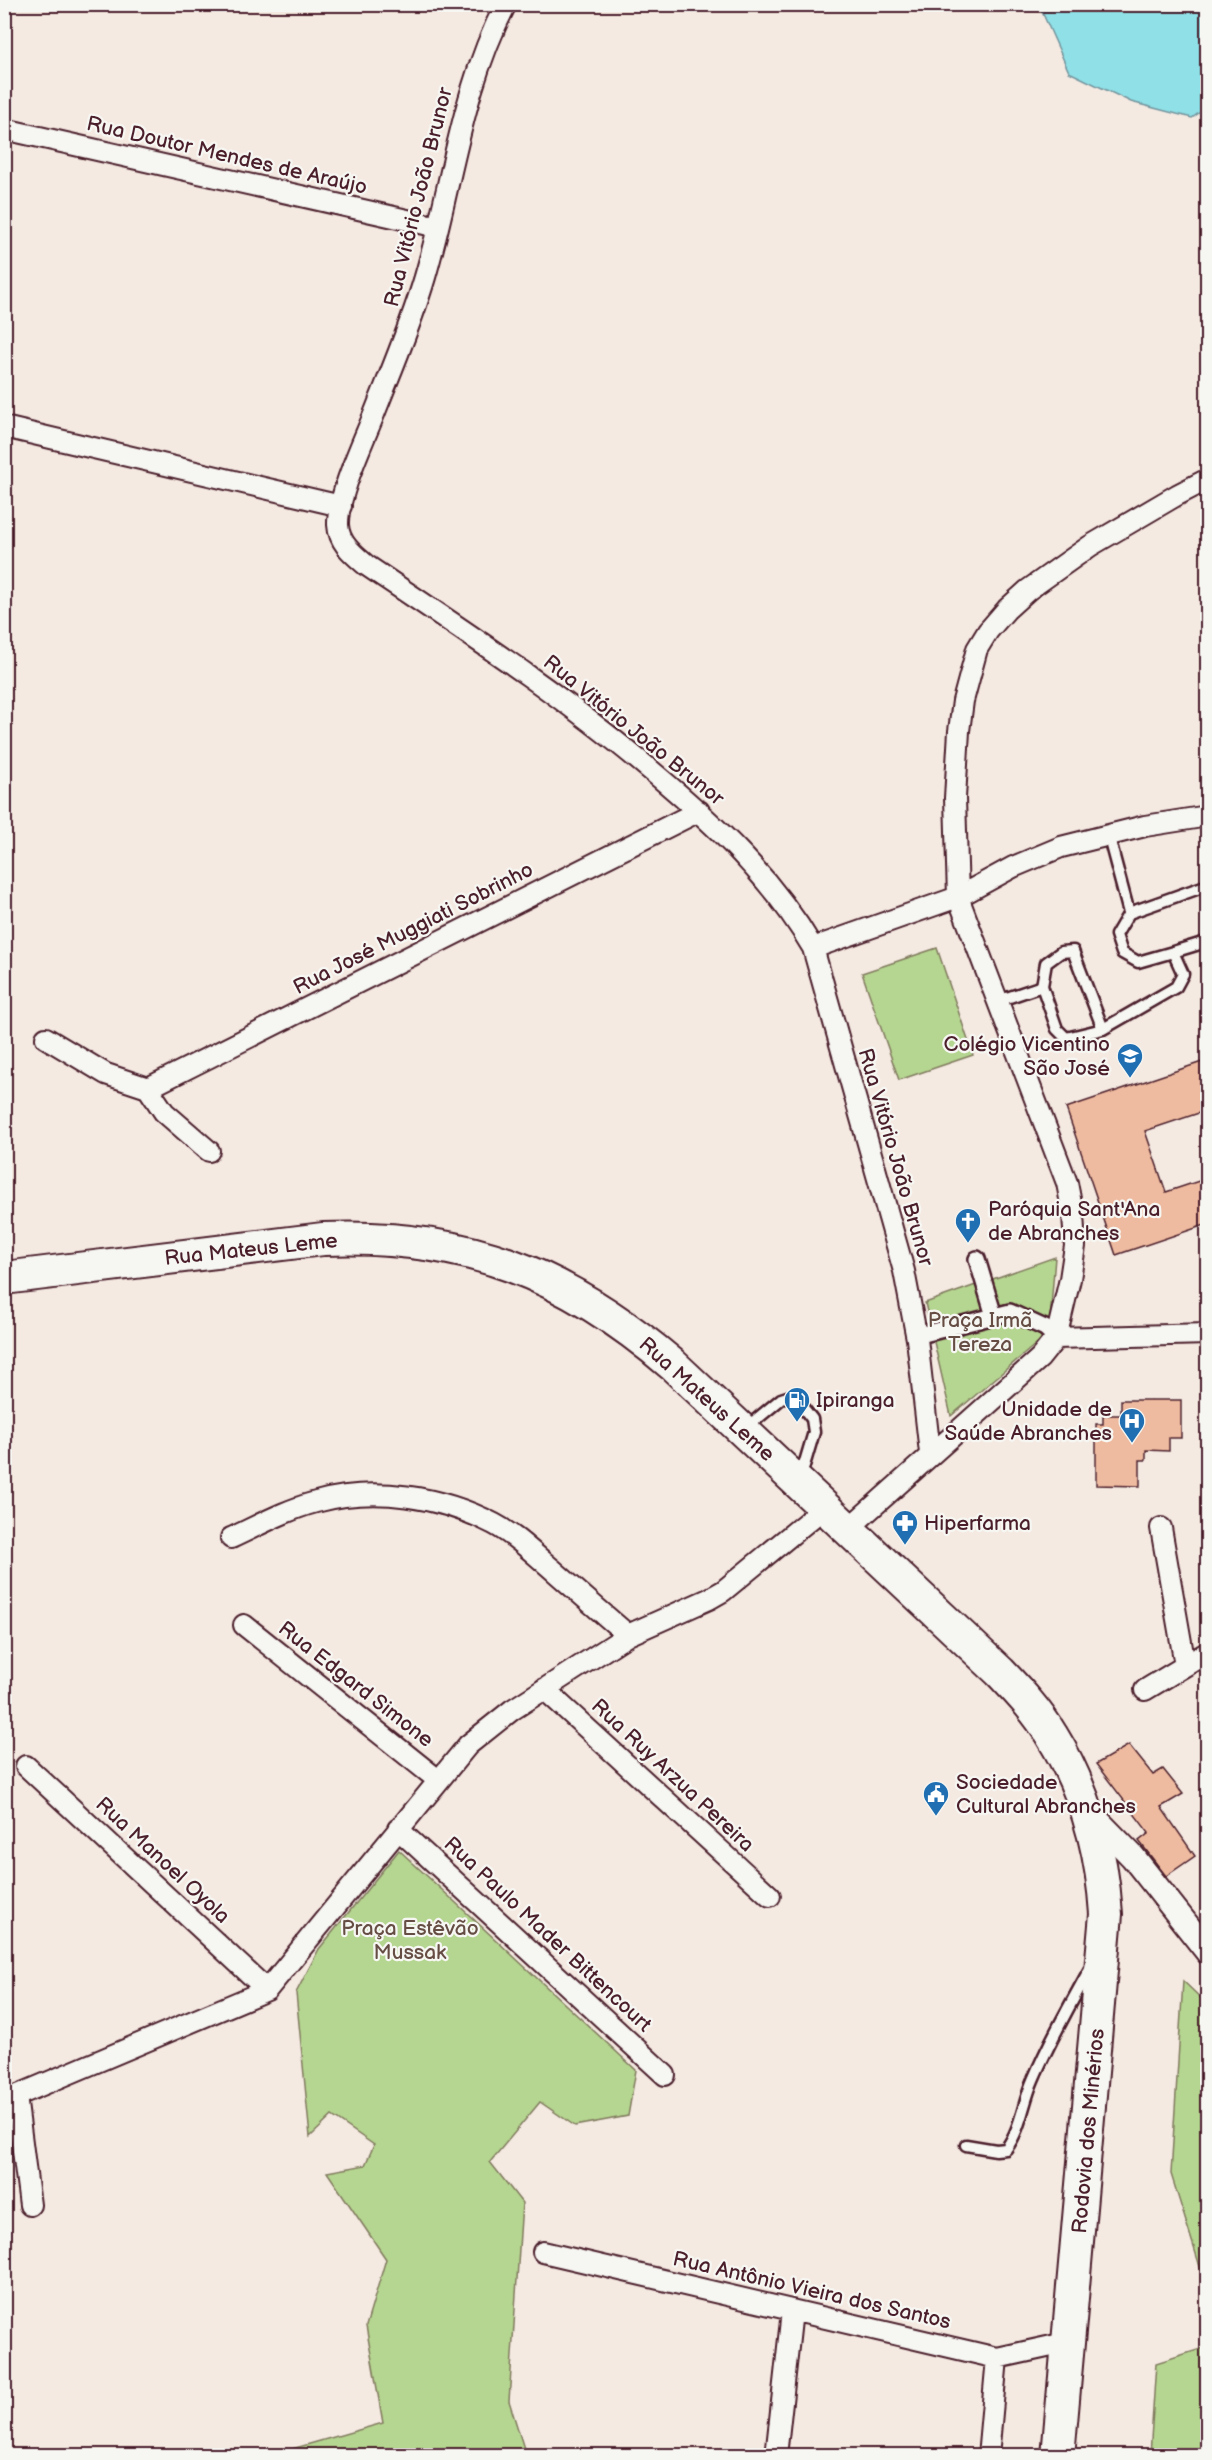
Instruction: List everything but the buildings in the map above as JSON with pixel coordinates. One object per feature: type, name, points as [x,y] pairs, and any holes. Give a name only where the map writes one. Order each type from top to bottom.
[{"type":"main road","name":"Rua Mateus Leme","points":[[4,1278],[323,1239],[380,1238],[416,1241],[462,1250],[503,1262],[540,1277],[580,1297],[617,1320],[673,1365],[1000,1672],[1030,1704],[1053,1737],[1086,1809]]},
{"type":"main road","name":"Rodovia dos Minérios","points":[[1058,2456],[1105,1941],[1104,1884],[1098,1847],[1086,1809]]},
{"type":"street","name":"Rua Vitório João Brunor","points":[[506,4],[484,50],[465,109],[438,227],[410,325],[362,443],[341,506],[338,525],[342,540],[352,554],[575,709],[699,811],[745,855],[791,914],[813,948],[904,1271],[916,1336],[930,1453]]},
{"type":"street","name":"Rua Doutor Mendes de Araújo","points":[[4,129],[438,227]]},
{"type":"street","points":[[4,427],[341,506]]},
{"type":"street","points":[[848,1529],[930,1453],[1017,1380],[1056,1338],[1071,1279],[1075,1246],[1073,1214],[1067,1183],[958,897],[955,798],[958,741],[963,701],[977,649],[988,631],[1007,609],[1028,590],[1062,565],[1177,495],[1208,479]]},
{"type":"street","name":"Rua José Muggiati Sobrinho","points":[[148,1088],[699,811]]},
{"type":"street","points":[[813,948],[958,897],[1037,856],[1108,834],[1208,816]]},
{"type":"street","points":[[46,1038],[106,1074],[148,1088],[164,1112],[209,1151]]},
{"type":"street","points":[[977,1259],[994,1316]]},
{"type":"street","points":[[916,1336],[1010,1312],[1045,1328],[1056,1338],[1208,1334]]},
{"type":"street","points":[[231,1538],[286,1512],[345,1496],[406,1496],[436,1502],[495,1524],[521,1542],[628,1635]]},
{"type":"street","points":[[30,2205],[10,2098],[267,1990],[468,1745],[512,1710],[628,1635],[723,1591],[825,1507]]},
{"type":"street","points":[[1161,1528],[1185,1665]]},
{"type":"street","name":"Rua Edgard Simone","points":[[244,1625],[438,1779]]},
{"type":"street","points":[[1145,1690],[1208,1652]]},
{"type":"street","name":"Rua Ruy Arzua Pereira","points":[[544,1689],[770,1896]]},
{"type":"street","name":"Rua Manoel Oyola","points":[[26,1766],[267,1990]]},
{"type":"street","name":"Rua Mateus Leme","points":[[1086,1809],[1133,1857],[1208,1952]]},
{"type":"street","name":"Rua Paulo Mader Bittencourt","points":[[398,1829],[665,2075]]},
{"type":"street","name":"Rua Antônio Vieira dos Santos","points":[[543,2252],[997,2358],[1070,2342]]},
{"type":"street","points":[[777,2456],[792,2311]]},
{"type":"street","points":[[988,2456],[997,2358]]},
{"type":"lane","points":[[1108,834],[1129,913]]},
{"type":"lane","points":[[1206,942],[1138,962],[1122,953],[1116,935],[1129,913],[1208,885]]},
{"type":"lane","points":[[1102,1029],[1073,951],[1061,952],[1046,963],[1042,986],[1057,1029],[1066,1038],[1102,1029],[1176,987],[1183,974],[1173,952]]},
{"type":"lane","points":[[998,1001],[1042,986]]},
{"type":"lane","points":[[743,1430],[781,1399],[787,1397],[797,1400],[812,1419],[814,1432],[799,1483]]},
{"type":"lane","points":[[966,2145],[996,2150],[1006,2149],[1014,2138],[1031,2085],[1050,2040],[1105,1941]]},
{"type":"green space","points":[[937,948],[973,1055],[899,1080],[862,973]]},
{"type":"green space","name":"Praça Irmã Tereza","points":[[1055,1257],[1049,1333],[951,1416],[925,1303]]},
{"type":"green space","name":"Praça Estêvão Mussak","points":[[399,1850],[636,2070],[628,2116],[575,2126],[540,2102],[490,2162],[522,2203],[509,2401],[526,2455],[271,2455],[383,2423],[366,2326],[386,2259],[327,2172],[365,2165],[374,2145],[332,2116],[310,2137],[296,1993],[319,1949]]},
{"type":"green space","points":[[1183,1981],[1207,2004],[1207,2289],[1171,2174]]},
{"type":"green space","points":[[1207,2347],[1207,2455],[1150,2455],[1156,2363]]},
{"type":"water","points":[[1039,5],[1207,5],[1207,107],[1192,118],[1131,102],[1069,72]]},
{"type":"place","name":"Colégio Vicentino São José","points":[[1130,1079]]},
{"type":"place","name":"Paróquia Sant'Ana de Abranches","points":[[968,1244]]},
{"type":"place","name":"Ipiranga","points":[[797,1423]]},
{"type":"place","name":"Unidade de Saúde Abranches","points":[[1132,1444]]},
{"type":"place","name":"Hiperfarma","points":[[905,1546]]},
{"type":"place","name":"Sociedade Cultural Abranches","points":[[936,1817]]}]
